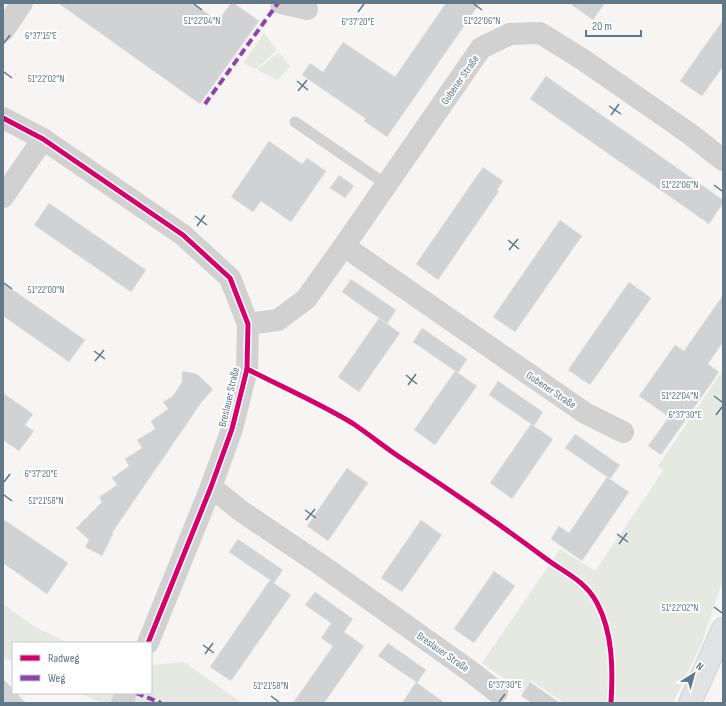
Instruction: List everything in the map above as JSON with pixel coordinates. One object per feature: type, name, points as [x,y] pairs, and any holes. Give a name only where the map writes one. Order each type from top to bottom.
[{"type":"highway","points":[[690,703],[723,629]]},
{"type":"street","points":[[3,31],[22,3]]},
{"type":"street","points":[[281,3],[307,9]]},
{"type":"street","name":"Gubener Straße","points":[[248,324],[278,320],[306,299],[387,185],[481,48],[510,34],[540,34],[589,64],[690,134],[723,160]]},
{"type":"street","name":"Breslauer Straße","points":[[3,118],[43,139],[184,235],[230,278],[248,324],[247,369],[232,430],[211,487],[148,642]]},
{"type":"street","points":[[3,197],[43,139]]},
{"type":"street","name":"Gubener Straße","points":[[344,246],[585,413],[623,432]]},
{"type":"street","name":"Breslauer Straße","points":[[211,487],[241,511],[324,567],[470,671],[497,692]]},
{"type":"lane","points":[[295,122],[387,185]]},
{"type":"shaded area","points":[[264,33],[277,50],[256,69],[243,63]]},
{"type":"shaded area","points":[[279,52],[290,66],[278,80],[257,70]]},
{"type":"shaded area","points":[[723,370],[723,579],[701,645],[673,703],[564,703],[531,680],[522,692],[482,663],[560,549],[595,571],[663,471],[658,466]]},
{"type":"shaded area","points":[[3,604],[35,627],[66,642],[12,642],[12,662],[3,657]]},
{"type":"shaded area","points":[[184,662],[242,703],[101,703],[82,694],[152,694],[152,665]]},
{"type":"building","points":[[58,3],[193,3],[218,21],[231,3],[234,3],[259,21],[200,104]]},
{"type":"building","points":[[446,3],[480,3],[387,137],[364,121],[366,119],[302,75],[310,63],[323,72],[343,42],[395,77]]},
{"type":"building","points":[[569,3],[605,3],[593,20]]},
{"type":"building","points":[[723,20],[723,67],[702,96],[680,81]]},
{"type":"building","points":[[546,76],[723,200],[723,203],[709,224],[530,99]]},
{"type":"building","points":[[269,141],[302,164],[307,158],[326,171],[291,222],[261,201],[253,212],[231,197]]},
{"type":"building","points":[[483,167],[503,181],[497,190],[499,191],[438,280],[416,264]]},
{"type":"building","points":[[339,175],[354,186],[345,198],[330,188]]},
{"type":"building","points":[[49,203],[146,270],[131,292],[34,225]]},
{"type":"building","points":[[560,220],[582,236],[515,332],[493,317]]},
{"type":"building","points":[[351,279],[396,310],[387,324],[342,292]]},
{"type":"building","points":[[629,282],[651,298],[590,385],[568,370]]},
{"type":"building","points":[[3,283],[85,340],[69,362],[3,316]]},
{"type":"building","points":[[723,295],[723,342],[708,364],[719,372],[661,455],[648,446],[669,417],[639,396],[675,345],[684,351]]},
{"type":"building","points":[[379,318],[400,333],[359,392],[338,377]]},
{"type":"building","points":[[422,328],[467,359],[458,373],[413,342]]},
{"type":"building","points":[[182,371],[197,374],[213,389],[201,403],[112,533],[113,534],[102,556],[85,547],[89,540],[76,528],[102,502],[99,497],[117,485],[112,478],[129,466],[125,459],[142,448],[137,440],[155,429],[151,421],[168,409],[163,402],[173,396],[182,382]]},
{"type":"building","points":[[455,371],[477,386],[435,445],[414,430]]},
{"type":"building","points":[[498,381],[543,412],[534,426],[489,395]]},
{"type":"building","points":[[3,393],[33,414],[25,425],[34,431],[19,451],[3,440]]},
{"type":"building","points":[[531,424],[553,439],[512,499],[490,483]]},
{"type":"building","points":[[575,434],[620,465],[610,479],[565,448]]},
{"type":"building","points":[[347,468],[368,483],[328,541],[307,526]]},
{"type":"building","points":[[607,477],[629,492],[582,561],[551,539],[559,526],[569,533]]},
{"type":"building","points":[[3,519],[68,563],[47,594],[3,563]]},
{"type":"building","points":[[421,520],[442,535],[402,592],[381,578]]},
{"type":"building","points":[[238,539],[283,570],[274,583],[291,595],[231,681],[210,667],[270,580],[229,552]]},
{"type":"building","points":[[494,571],[515,586],[474,643],[454,629]]},
{"type":"building","points":[[315,592],[353,619],[344,632],[364,646],[324,703],[293,703],[333,646],[321,638],[331,623],[305,605]]},
{"type":"building","points":[[388,643],[426,670],[417,683],[445,703],[402,703],[416,682],[378,656]]},
{"type":"building","points":[[3,679],[12,688],[12,694],[17,694],[26,703],[3,703]]},
{"type":"building","points":[[530,682],[560,703],[532,703],[521,696]]},
{"type":"marked path","points":[[205,104],[278,3]]},
{"type":"marked path","points":[[138,694],[161,703]]},
{"type":"cycle path","points":[[3,118],[43,139],[183,235],[230,278],[248,324],[247,369],[232,429],[211,487],[148,642]]},
{"type":"cycle path","points":[[247,369],[314,402],[352,423],[395,454],[492,519],[580,582],[597,603],[606,627],[612,665],[611,703]]}]
